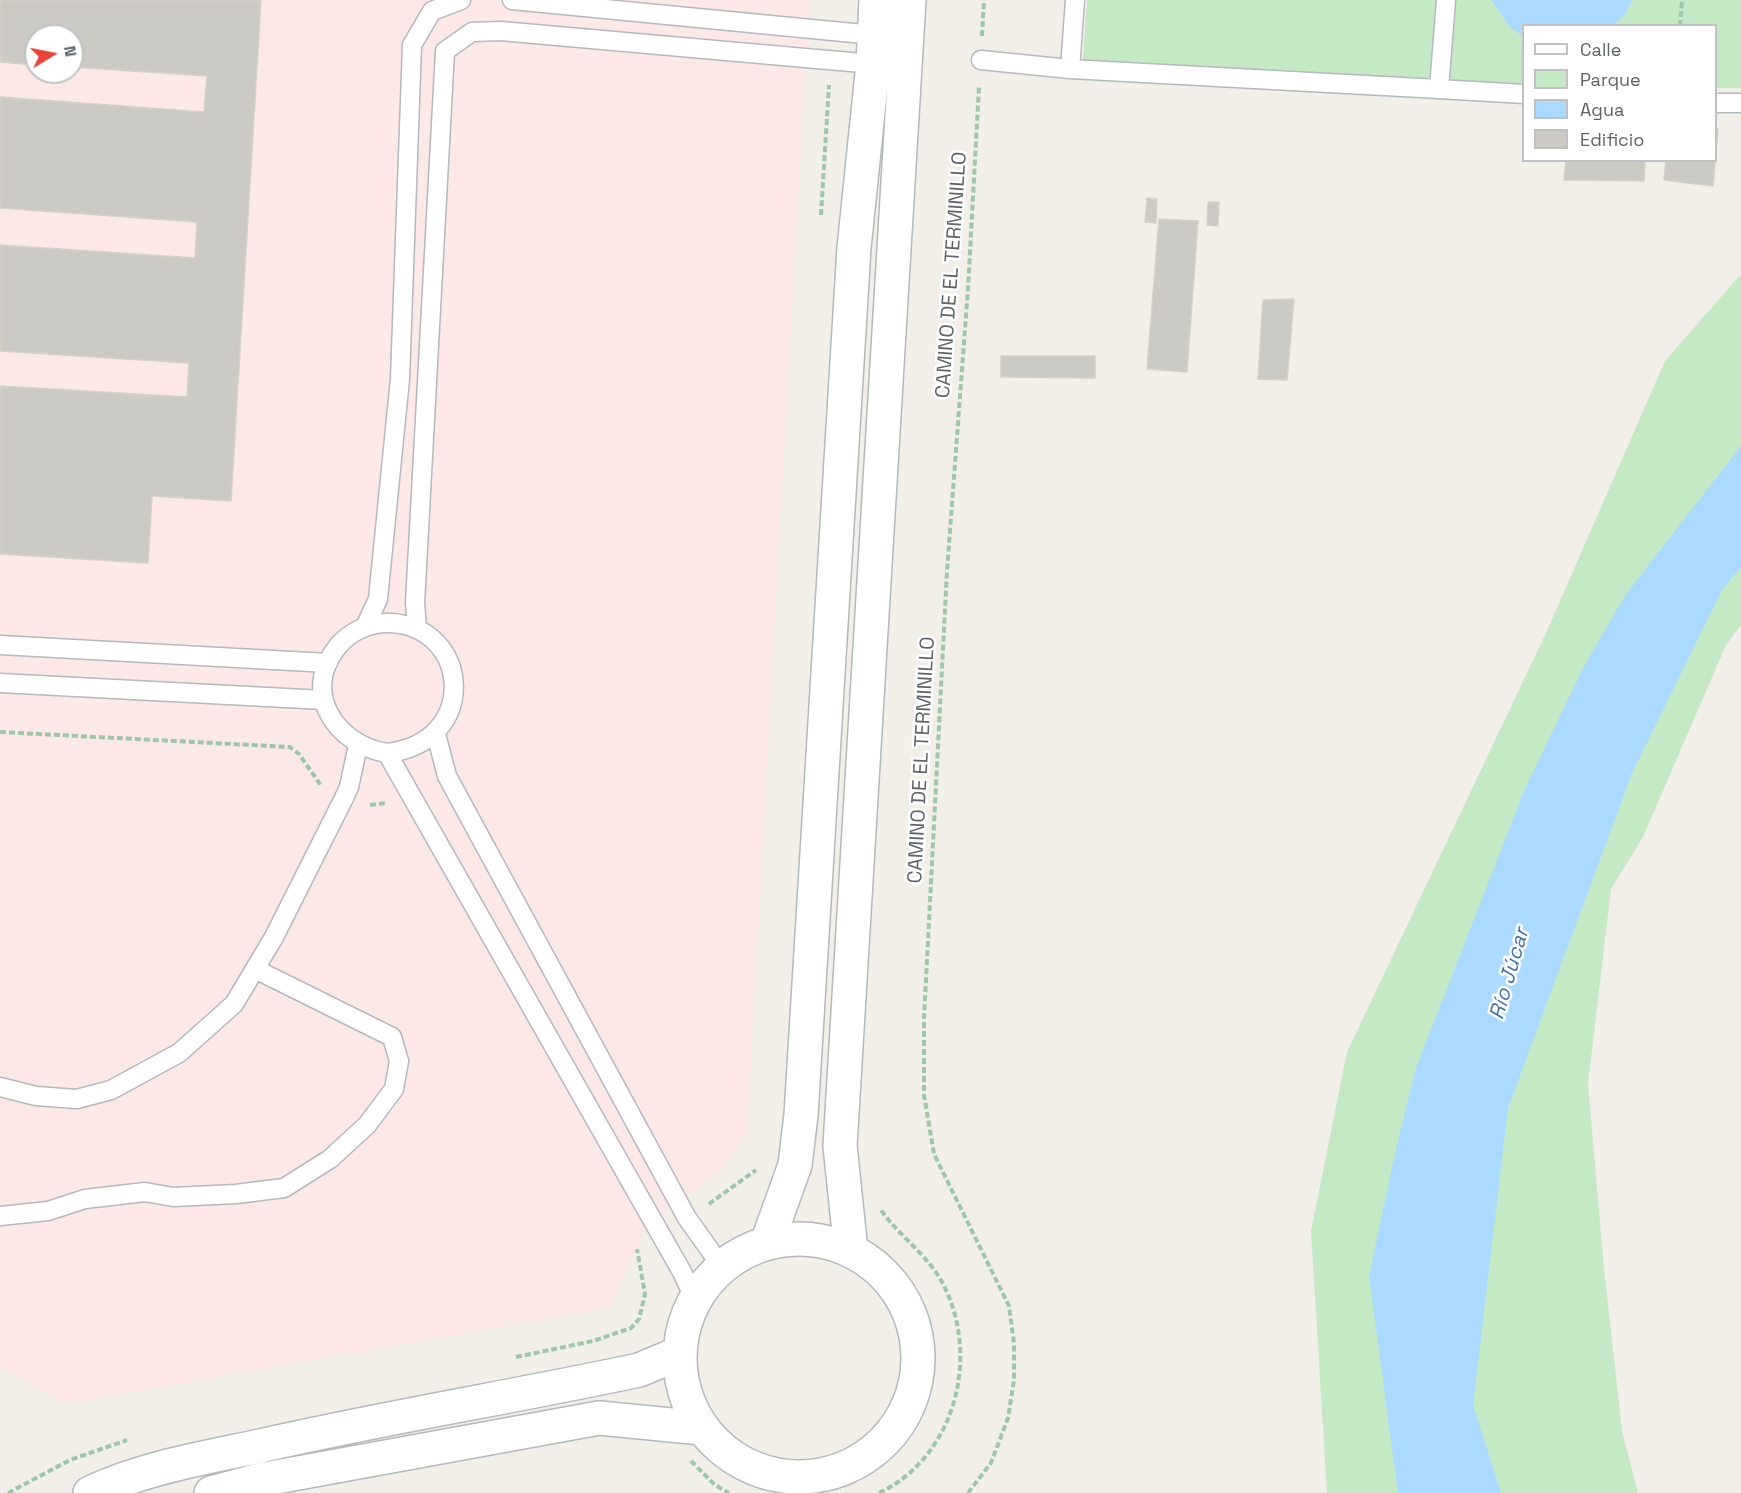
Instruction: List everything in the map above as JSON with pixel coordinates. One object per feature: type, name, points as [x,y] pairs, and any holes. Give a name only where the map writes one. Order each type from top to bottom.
[{"type":"street","points":[[767,1243],[795,1165],[801,1115],[854,248],[874,50],[876,0]]},
{"type":"street","points":[[850,1251],[840,1146],[909,0]]},
{"type":"street","points":[[803,1239],[828,1242],[850,1251],[866,1259],[891,1283],[909,1313],[914,1329],[918,1364],[912,1398],[896,1428],[871,1454],[856,1463],[825,1475],[790,1478],[764,1473],[741,1463],[726,1453],[702,1428],[682,1385],[680,1353],[682,1331],[695,1299],[722,1267],[743,1252],[767,1243],[803,1239]]},
{"type":"street","points":[[90,1493],[117,1480],[161,1468],[368,1421],[639,1370],[680,1353]]},
{"type":"street","points":[[211,1493],[260,1480],[599,1418],[702,1428]]},
{"type":"lane","points":[[365,627],[378,599],[400,379],[412,45],[432,11],[461,0]]},
{"type":"lane","points":[[512,0],[874,50]]},
{"type":"lane","points":[[1070,69],[1075,0]]},
{"type":"lane","points":[[1439,89],[1446,0]]},
{"type":"lane","points":[[417,628],[415,603],[446,51],[472,32],[501,31],[830,60],[874,50]]},
{"type":"lane","points":[[981,60],[1070,69],[1522,94]]},
{"type":"lane","points":[[1717,103],[1741,104]]},
{"type":"lane","points":[[382,622],[400,623],[417,628],[432,638],[451,668],[454,685],[452,703],[446,720],[436,734],[421,745],[405,751],[387,753],[358,745],[340,731],[330,717],[324,700],[324,675],[328,663],[337,647],[349,635],[365,627],[382,622]]},
{"type":"lane","points":[[0,645],[328,663]]},
{"type":"lane","points":[[0,682],[324,700]]},
{"type":"lane","points":[[436,734],[447,776],[687,1218],[722,1267]]},
{"type":"lane","points":[[0,1087],[36,1096],[77,1099],[111,1090],[179,1053],[234,1004],[255,969],[349,787],[358,745]]},
{"type":"lane","points":[[387,753],[660,1233],[695,1299]]},
{"type":"lane","points":[[0,1216],[48,1211],[85,1198],[145,1192],[173,1197],[236,1194],[284,1188],[330,1159],[367,1125],[394,1089],[399,1061],[392,1037],[255,969]]},
{"type":"path","name":"CAMINO DE EL TERMINILLO","points":[[968,1493],[991,1463],[1008,1418],[1014,1380],[1014,1343],[1009,1306],[934,1154],[924,1095],[924,1019],[950,525],[968,289],[984,0]]},
{"type":"path","points":[[1680,24],[1682,0]]},
{"type":"path","points":[[820,227],[830,60]]},
{"type":"path","points":[[687,1218],[734,1189],[755,1172],[758,1163]]},
{"type":"path","points":[[879,1203],[890,1222],[930,1265],[943,1284],[952,1307],[960,1343],[961,1377],[954,1407],[940,1436],[923,1459],[899,1484],[879,1493]]},
{"type":"path","points":[[637,1248],[660,1233]]},
{"type":"path","points":[[688,1459],[715,1485],[729,1493]]},
{"type":"shaded area","points":[[0,0],[809,0],[747,1133],[721,1171],[647,1225],[611,1308],[65,1404],[0,1367]]},
{"type":"green space","points":[[1087,0],[1741,0],[1741,88],[1717,88],[1717,24],[1522,24],[1522,83],[1082,73]]},
{"type":"green space","points":[[1741,274],[1741,625],[1726,645],[1643,837],[1611,889],[1588,1084],[1604,1268],[1622,1431],[1638,1493],[1327,1493],[1311,1231],[1347,1052],[1546,633],[1665,361]]},
{"type":"water","points":[[1491,0],[1632,0],[1626,13],[1615,24],[1522,24],[1522,35],[1510,27]]},
{"type":"water","name":"Río Júcar","points":[[1741,446],[1741,567],[1722,590],[1632,773],[1508,1108],[1473,1405],[1501,1493],[1398,1493],[1369,1276],[1416,1068],[1524,791],[1583,668],[1626,594]]},
{"type":"building","points":[[0,0],[261,0],[231,501],[152,496],[148,563],[0,554],[0,386],[187,397],[189,363],[0,351],[0,245],[195,258],[197,222],[0,208],[0,97],[204,112],[207,76],[84,68],[84,24],[24,24],[24,64],[0,62]]},
{"type":"building","points":[[1566,162],[1645,162],[1644,181],[1564,180]]},
{"type":"building","points":[[1666,162],[1715,162],[1713,186],[1664,180]]},
{"type":"building","points":[[1147,198],[1157,199],[1156,223],[1145,222]]},
{"type":"building","points":[[1208,202],[1219,202],[1218,226],[1207,225]]},
{"type":"building","points":[[1159,219],[1198,221],[1187,372],[1147,369]]},
{"type":"building","points":[[1294,299],[1287,380],[1258,379],[1263,300]]},
{"type":"building","points":[[1001,356],[1095,356],[1095,378],[1001,377]]}]
